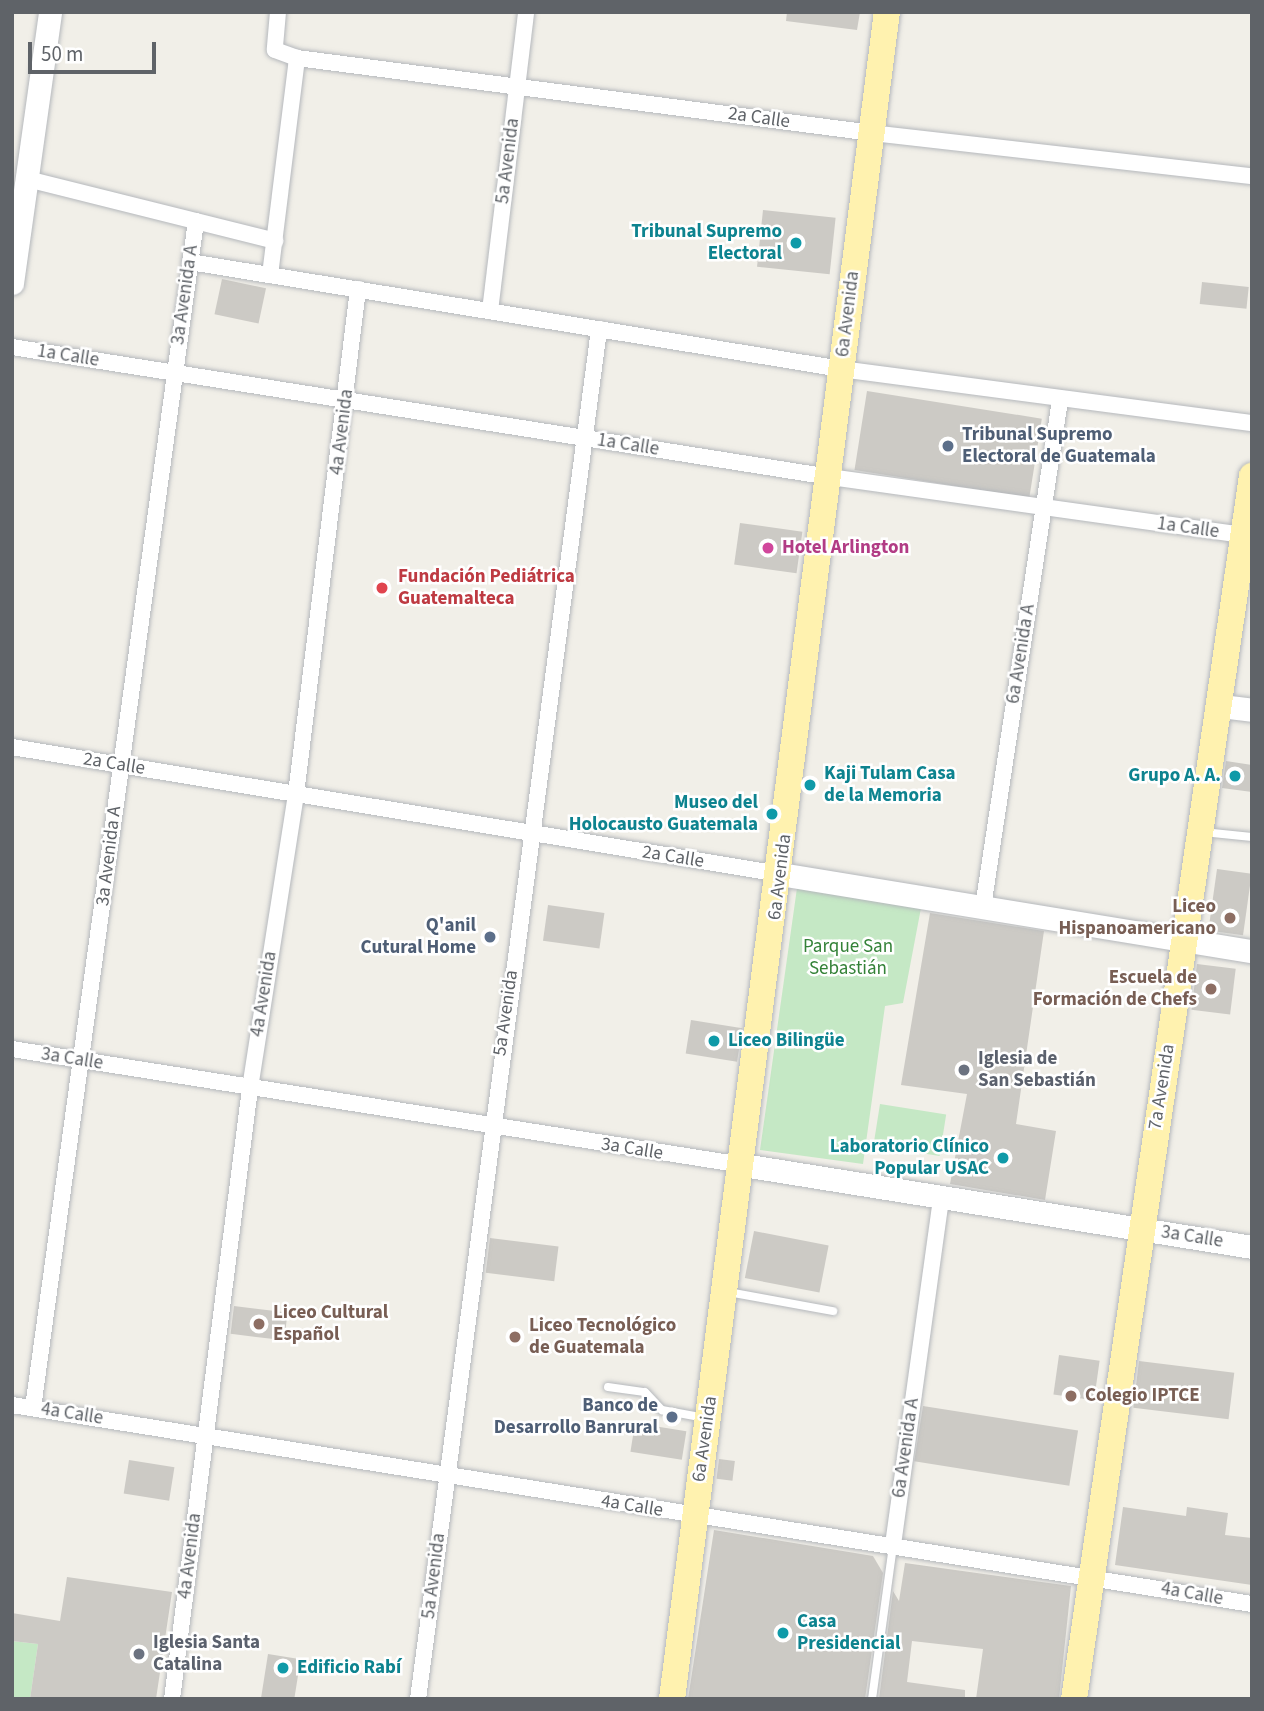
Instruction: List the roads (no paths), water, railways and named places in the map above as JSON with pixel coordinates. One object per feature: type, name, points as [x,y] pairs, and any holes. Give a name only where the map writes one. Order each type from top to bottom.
[{"type":"main road","name":"6a Avenida","points":[[672,1699],[743,1165],[887,12]]},
{"type":"main road","name":"7a Avenida","points":[[1074,1699],[1139,1229],[1221,706],[1252,478]]},
{"type":"street","points":[[12,283],[50,12]]},
{"type":"street","name":"2a Calle","points":[[278,12],[275,51],[297,58],[872,133],[1252,176]]},
{"type":"street","name":"5a Avenida","points":[[490,311],[526,12]]},
{"type":"street","points":[[270,275],[297,58]]},
{"type":"street","points":[[27,179],[275,241]]},
{"type":"street","name":"3a Avenida A","points":[[33,1408],[83,1060],[196,221]]},
{"type":"street","points":[[190,262],[841,369],[1060,400],[1252,423]]},
{"type":"street","name":"4a Avenida","points":[[172,1699],[250,1088],[296,794],[347,401],[358,289]]},
{"type":"street","name":"5a Avenida","points":[[418,1699],[490,1127],[599,329]]},
{"type":"street","name":"1a Calle","points":[[12,347],[174,375],[830,477],[1244,535]]},
{"type":"street","name":"6a Avenida A","points":[[983,907],[1060,400]]},
{"type":"street","points":[[1221,706],[1252,710]]},
{"type":"street","name":"2a Calle","points":[[12,747],[1252,951]]},
{"type":"street","name":"3a Calle","points":[[12,1049],[1252,1247]]},
{"type":"street","name":"6a Avenida A","points":[[892,1545],[941,1197]]},
{"type":"street","name":"4a Calle","points":[[12,1405],[695,1517],[892,1545],[1252,1604]]},
{"type":"lane","points":[[1202,831],[1252,837]]},
{"type":"lane","points":[[725,1292],[833,1311]]},
{"type":"lane","points":[[608,1387],[645,1392],[662,1410],[708,1418]]},
{"type":"lane","name":"6a Avenida A","points":[[872,1699],[892,1545]]},
{"type":"place","name":"Tribunal Supremo Electoral","points":[[796,243]]},
{"type":"place","name":"Tribunal Supremo Electoral de Guatemala","points":[[948,446]]},
{"type":"place","name":"Hotel Arlington","points":[[768,548]]},
{"type":"place","name":"Fundación Pediátrica Guatemalteca","points":[[382,588]]},
{"type":"place","name":"Grupo A. A.","points":[[1235,776]]},
{"type":"place","name":"Kaji Tulam Casa de la Memoria","points":[[810,785]]},
{"type":"place","name":"Museo del Holocausto Guatemala","points":[[772,814]]},
{"type":"place","name":"Liceo Hispanoamericano","points":[[1230,918]]},
{"type":"place","name":"Q'anil Cutural Home","points":[[490,937]]},
{"type":"place","name":"Escuela de Formación de Chefs","points":[[1211,989]]},
{"type":"place","name":"Liceo Bilingüe","points":[[714,1041]]},
{"type":"place","name":"Iglesia de San Sebastián","points":[[964,1070]]},
{"type":"place","name":"Laboratorio Clínico Popular USAC","points":[[1003,1158]]},
{"type":"place","name":"Liceo Cultural Español","points":[[259,1324]]},
{"type":"place","name":"Liceo Tecnológico de Guatemala","points":[[515,1337]]},
{"type":"place","name":"Colegio IPTCE","points":[[1071,1396]]},
{"type":"place","name":"Banco de Desarrollo Banrural","points":[[672,1417]]},
{"type":"place","name":"Casa Presidencial","points":[[783,1633]]},
{"type":"place","name":"Iglesia Santa Catalina","points":[[139,1654]]},
{"type":"place","name":"Edificio Rabí","points":[[283,1668]]},
{"type":"park label","name":"Parque San Sebastián","points":[[848,958]]}]
